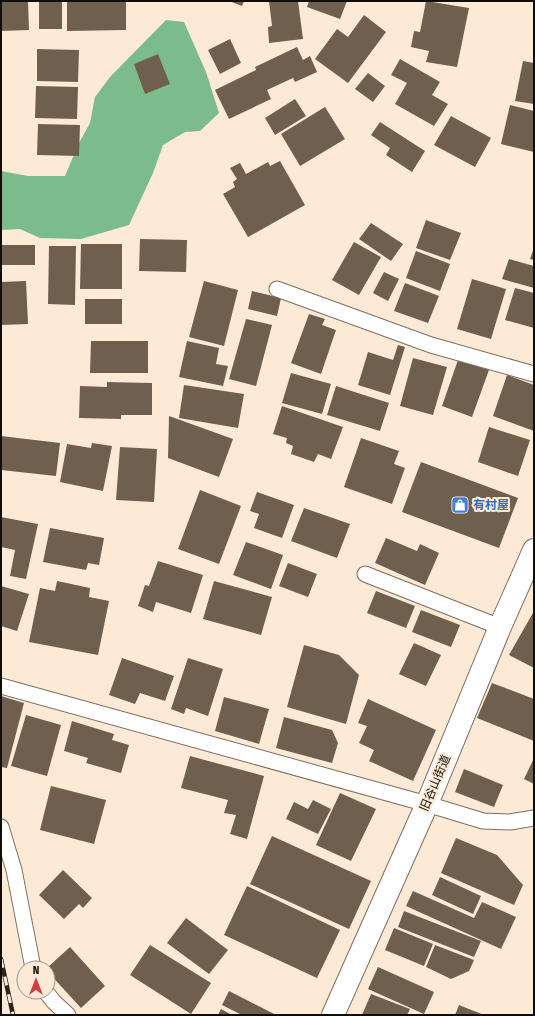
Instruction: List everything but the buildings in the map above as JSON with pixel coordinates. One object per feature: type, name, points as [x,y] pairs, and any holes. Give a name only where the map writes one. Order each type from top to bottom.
[{"type":"street","name":"旧谷山街道","points":[[333,1015],[427,804],[500,627],[534,550]]},
{"type":"lane","points":[[278,289],[431,345],[534,374]]},
{"type":"lane","points":[[365,574],[500,627]]},
{"type":"lane","points":[[1,686],[427,804],[483,821],[510,822],[534,818]]},
{"type":"lane","points":[[1,827],[14,870],[31,960]]},
{"type":"lane","points":[[52,1000],[68,1015]]},
{"type":"green space","points":[[166,20],[184,22],[206,72],[219,113],[200,131],[185,132],[163,145],[153,173],[129,225],[81,239],[40,238],[20,229],[1,230],[1,171],[28,176],[65,176],[79,143],[90,123],[95,97],[110,77]]},
{"type":"railway","points":[[1,959],[13,1015]]},
{"type":"place","name":"有村屋","points":[[460,505]]}]
